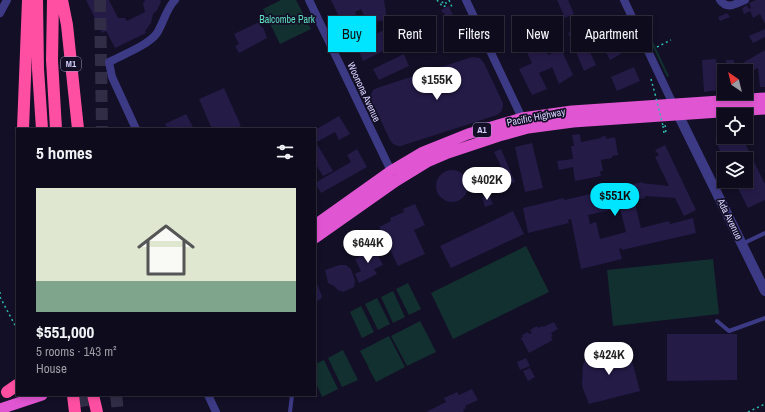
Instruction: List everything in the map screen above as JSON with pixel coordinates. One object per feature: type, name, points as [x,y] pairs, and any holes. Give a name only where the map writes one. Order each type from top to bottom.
[{"type":"highway","points":[[23,128],[28,0]]},
{"type":"highway","points":[[37,0],[38,68],[42,128]]},
{"type":"highway","name":"M1","points":[[53,0],[52,60],[56,128]]},
{"type":"highway","name":"M1","points":[[62,0],[67,25],[78,128]]},
{"type":"highway","name":"Pacific Highway","points":[[316,224],[390,171],[423,152],[444,143],[522,118],[550,113],[765,98]]},
{"type":"highway","name":"Pacific Highway","points":[[316,237],[396,181],[427,162],[448,153],[499,136],[552,124],[765,109]]},
{"type":"highway","points":[[0,409],[15,408],[40,396]]},
{"type":"highway","points":[[73,396],[76,412]]},
{"type":"highway","points":[[93,396],[97,412]]},
{"type":"street","points":[[0,13],[7,0]]},
{"type":"street","points":[[136,128],[112,77],[109,62],[151,40],[160,28],[168,9],[175,0]]},
{"type":"street","name":"Woonona Avenue","points":[[309,0],[390,171]]},
{"type":"street","points":[[466,0],[522,118]]},
{"type":"street","points":[[624,0],[673,104]]},
{"type":"street","points":[[720,0],[724,4],[731,6],[745,0]]},
{"type":"street","name":"Ada Avenue","points":[[673,104],[765,291]]},
{"type":"street","points":[[208,396],[216,412]]},
{"type":"lane","points":[[742,244],[765,233]]},
{"type":"lane","points":[[717,321],[729,331],[765,318]]},
{"type":"lane","points":[[290,412],[292,396]]},
{"type":"path","points":[[437,0],[442,2],[445,1],[446,3]]},
{"type":"path","points":[[442,2],[442,7],[447,5],[446,3],[449,0],[452,7]]},
{"type":"path","points":[[657,47],[670,40]]},
{"type":"path","points":[[651,79],[664,133],[666,133],[665,126]]},
{"type":"path","points":[[0,292],[0,297],[16,327]]},
{"type":"path","points":[[748,412],[765,404]]},
{"type":"green space","name":"Balcombe Park","points":[[281,0],[296,0],[311,29],[280,44],[263,9]]},
{"type":"green space","points":[[652,40],[669,76],[667,77],[652,45]]},
{"type":"green space","points":[[526,246],[549,292],[453,339],[431,293]]},
{"type":"green space","points":[[713,259],[719,314],[613,326],[607,270]]},
{"type":"green space","points":[[408,283],[421,309],[409,315],[396,289]]},
{"type":"green space","points":[[393,291],[405,317],[393,323],[381,297]]},
{"type":"green space","points":[[377,298],[390,324],[378,330],[365,304]]},
{"type":"green space","points":[[361,306],[374,332],[362,338],[350,312]]},
{"type":"green space","points":[[420,321],[436,352],[407,366],[391,336]]},
{"type":"green space","points":[[389,336],[405,367],[376,382],[368,367],[370,365],[368,366],[360,351]]},
{"type":"green space","points":[[343,350],[358,380],[342,387],[328,358]]},
{"type":"green space","points":[[324,360],[338,389],[322,397],[316,383],[316,364]]},
{"type":"building","points":[[86,0],[109,0],[118,18],[125,18],[127,21],[145,12],[143,4],[145,0],[160,0],[161,2],[153,14],[151,23],[145,31],[146,33],[115,48],[106,31],[102,33]]},
{"type":"building","points":[[331,0],[384,0],[386,16],[384,16],[384,20],[376,22],[376,16],[364,16],[361,9],[355,12],[357,16],[339,16]]},
{"type":"building","points":[[557,0],[568,0],[574,14],[565,18]]},
{"type":"building","points":[[756,0],[765,0],[765,24],[760,14],[753,18],[750,11],[744,14],[742,8],[747,5],[749,9],[751,8],[749,3]]},
{"type":"building","points":[[449,6],[453,16],[446,16],[441,10]]},
{"type":"building","points":[[727,13],[730,17],[720,21],[718,17]]},
{"type":"building","points":[[259,22],[261,27],[263,27],[267,38],[239,53],[235,46],[239,44],[234,34]]},
{"type":"building","points":[[765,29],[765,37],[753,43],[749,36]]},
{"type":"building","points":[[384,30],[384,50],[363,61],[359,52],[376,52],[376,34]]},
{"type":"building","points":[[571,32],[571,40],[568,33]]},
{"type":"building","points":[[765,50],[765,87],[760,87],[758,68],[753,70],[753,64],[741,64]]},
{"type":"building","points":[[527,52],[546,52],[548,55],[554,52],[562,52],[573,75],[559,84],[552,67],[539,73],[547,89],[532,95],[519,69],[532,63]]},
{"type":"building","points":[[576,52],[590,52],[596,65],[584,71]]},
{"type":"building","points":[[606,52],[620,52],[621,54],[610,60]]},
{"type":"building","points":[[404,54],[409,66],[379,80],[373,69]]},
{"type":"building","points":[[472,57],[480,58],[484,63],[503,103],[501,112],[497,115],[401,146],[393,144],[371,100],[373,90]]},
{"type":"building","points":[[716,59],[717,90],[704,92],[702,60]]},
{"type":"building","points":[[726,60],[734,60],[734,64],[726,64]]},
{"type":"building","points":[[634,67],[640,81],[617,91],[611,77]]},
{"type":"building","points":[[224,88],[241,126],[236,128],[212,128],[199,99]]},
{"type":"building","points":[[186,114],[193,128],[167,128],[165,124]]},
{"type":"building","points":[[339,116],[350,134],[339,140],[335,132],[316,142],[316,129]]},
{"type":"building","points":[[580,134],[581,142],[606,136],[606,139],[615,137],[618,155],[601,160],[603,171],[600,171],[601,176],[575,181],[573,167],[559,170],[557,161],[573,159],[571,146],[574,146],[572,135]]},
{"type":"building","points":[[717,139],[717,144],[745,144],[749,152],[721,152],[715,140]]},
{"type":"building","points":[[532,143],[543,188],[525,192],[515,147]]},
{"type":"building","points":[[316,144],[333,171],[323,176],[316,165]]},
{"type":"building","points":[[665,145],[696,210],[684,216],[675,198],[645,196],[645,198],[634,200],[641,228],[669,221],[670,224],[693,218],[696,233],[622,250],[621,248],[619,249],[622,259],[581,269],[571,219],[568,220],[569,223],[528,233],[523,208],[642,182],[669,186],[655,157],[659,155],[655,150]],"holes":[[[620,208],[626,232],[600,239],[596,222],[590,224],[588,215]]]},
{"type":"building","points":[[357,149],[367,167],[321,193],[316,182],[351,162],[347,155]]},
{"type":"building","points":[[501,149],[515,182],[510,184],[494,152]]},
{"type":"building","points":[[753,159],[765,184],[765,200],[748,208],[738,188],[753,188]]},
{"type":"building","points":[[449,170],[455,170],[465,177],[468,186],[467,192],[461,199],[455,202],[449,202],[439,195],[436,189],[436,183],[443,173]]},
{"type":"building","points":[[497,178],[502,180],[504,185],[502,190],[497,192],[492,190],[490,185],[492,180]]},
{"type":"building","points":[[489,195],[493,204],[485,207],[482,198]]},
{"type":"building","points":[[415,204],[425,225],[414,230],[425,254],[398,266],[379,227],[391,221],[390,218],[404,212],[403,209]]},
{"type":"building","points":[[513,211],[524,234],[451,268],[440,246]]},
{"type":"building","points":[[373,246],[383,265],[374,269],[377,274],[359,283],[355,274],[361,271],[355,259],[359,257],[358,254]]},
{"type":"building","points":[[339,265],[346,265],[351,269],[355,281],[354,287],[343,292],[328,283],[325,270]]},
{"type":"building","points":[[316,281],[322,296],[321,299],[316,302]]},
{"type":"building","points":[[554,322],[558,329],[551,333],[553,340],[529,353],[521,338],[523,337],[522,335],[528,332],[529,334],[532,333],[530,330],[537,326],[538,328],[543,327]]},
{"type":"building","points":[[667,334],[737,334],[737,380],[667,381]]},
{"type":"building","points":[[628,346],[640,391],[589,404],[582,384],[583,365],[586,357]]},
{"type":"building","points":[[526,358],[530,366],[520,370],[517,362]]},
{"type":"building","points":[[530,368],[535,377],[528,381],[523,371]]},
{"type":"building","points":[[472,389],[478,400],[465,406],[466,408],[463,410],[464,412],[426,412],[446,402],[444,398],[457,392],[459,395]]},
{"type":"tunnel","points":[[100,0],[102,128]]},
{"type":"tunnel","points":[[81,396],[84,412]]},
{"type":"tunnel","points":[[116,396],[118,412]]}]
